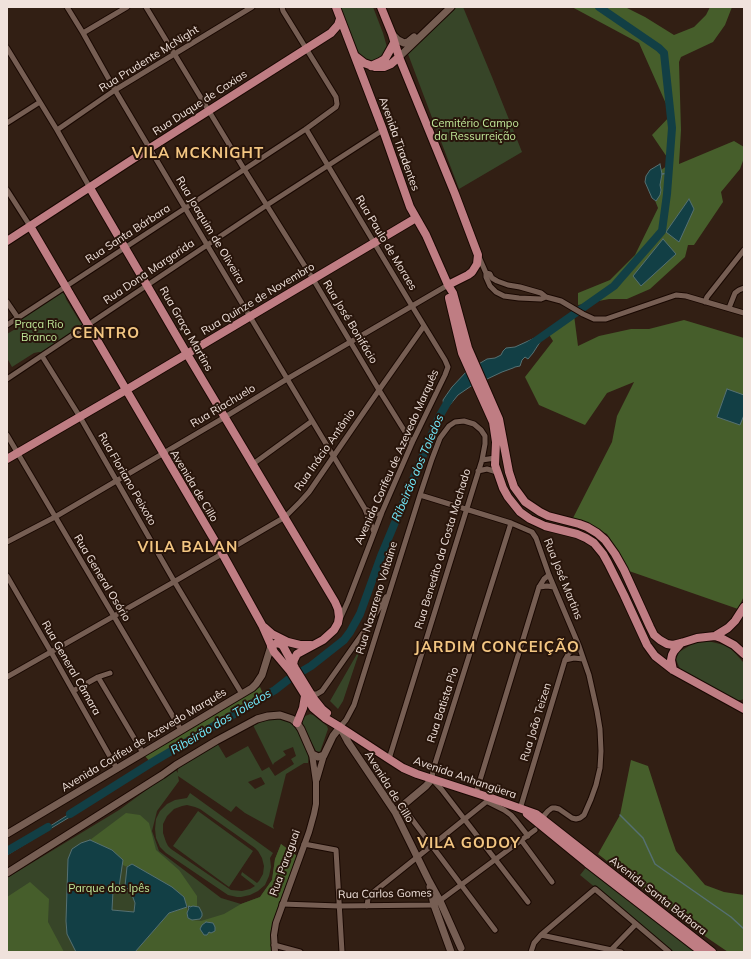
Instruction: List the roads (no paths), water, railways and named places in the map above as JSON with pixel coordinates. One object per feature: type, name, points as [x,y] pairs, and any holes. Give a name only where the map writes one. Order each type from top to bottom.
[{"type":"main road","name":"Avenida Tiradentes","points":[[336,7],[383,130],[410,208],[426,235],[448,285],[448,295],[459,342],[483,390]]},
{"type":"main road","points":[[381,7],[392,34],[399,57],[455,194],[478,255],[477,264],[472,272],[448,285]]},
{"type":"main road","points":[[392,34],[401,42],[404,43],[410,41],[444,7]]},
{"type":"main road","points":[[354,55],[364,63],[374,67],[384,67],[391,64],[450,7]]},
{"type":"main road","name":"Rua Duque de Caxias","points":[[7,241],[331,33],[338,25],[340,19]]},
{"type":"main road","points":[[371,66],[385,59],[394,43]]},
{"type":"main road","name":"Rua Graça Martins","points":[[90,188],[335,602],[338,609],[338,623]]},
{"type":"main road","name":"Rua Quinze de Novembro","points":[[7,459],[375,244],[416,218]]},
{"type":"main road","name":"Avenida de Cillo","points":[[30,226],[222,553],[262,625],[271,646]]},
{"type":"main road","points":[[483,390],[493,422],[496,442],[495,465],[497,472],[508,497],[520,512],[530,519],[545,526],[581,536],[594,543],[599,548],[608,563],[647,645],[655,656],[673,670],[744,709]]},
{"type":"main road","points":[[483,390],[499,419],[512,481],[519,495],[525,502],[540,512],[548,516],[587,527],[605,540],[616,554],[654,635],[667,644],[673,645],[681,644],[697,638],[714,636],[734,644],[744,654]]},
{"type":"main road","points":[[495,458],[499,458],[504,461],[510,472]]},
{"type":"main road","points":[[714,636],[728,628],[744,607]]},
{"type":"main road","name":"Avenida Corifeu de Azevedo Marquês","points":[[292,668],[297,654],[330,634],[338,623]]},
{"type":"main road","points":[[262,625],[272,634],[288,642],[300,645],[315,644]]},
{"type":"main road","points":[[271,646],[277,643],[283,646],[292,668],[308,695],[310,703],[319,713],[340,726],[333,736],[324,755],[318,757],[312,754]]},
{"type":"main road","points":[[673,670],[671,660],[672,655],[674,650],[681,644]]},
{"type":"main road","name":"Avenida Corifeu de Azevedo Marquês","points":[[7,834],[252,688],[259,680],[264,669],[271,646]]},
{"type":"main road","points":[[7,873],[176,765],[257,719],[280,715],[286,716],[297,723],[308,695]]},
{"type":"main road","points":[[735,704],[744,703]]},
{"type":"main road","name":"Rua Paraguai","points":[[297,723],[312,754]]},
{"type":"main road","name":"Avenida de Cillo","points":[[340,726],[348,742],[395,812],[429,881],[451,952]]},
{"type":"main road","name":"Avenida Anhangüera","points":[[340,726],[404,768],[432,779],[476,793],[490,800],[536,814],[589,861]]},
{"type":"main road","points":[[395,812],[426,786],[432,779]]},
{"type":"main road","name":"Avenida Anhangüera","points":[[522,809],[589,861]]},
{"type":"main road","name":"Avenida Santa Bárbara","points":[[589,861],[702,952]]},
{"type":"main road","name":"Avenida Santa Bárbara","points":[[589,861],[712,952]]},
{"type":"main road","name":"Avenida de Cillo","points":[[437,903],[463,950]]},
{"type":"main road","points":[[451,952],[456,947],[463,950]]},
{"type":"street","name":"Rua Joaquim de Oliveira","points":[[67,7],[207,246],[365,509],[374,532]]},
{"type":"street","points":[[83,33],[127,7]]},
{"type":"street","name":"Rua José Bonifácio","points":[[146,7],[412,443]]},
{"type":"street","name":"Rua Prudente McNight","points":[[57,130],[115,90],[252,7]]},
{"type":"street","points":[[282,7],[306,48]]},
{"type":"street","name":"Rua Graça Martins","points":[[7,48],[90,188]]},
{"type":"street","name":"Rua Santa Bárbara","points":[[7,325],[333,110],[337,104],[336,97],[306,48]]},
{"type":"street","points":[[7,123],[40,102]]},
{"type":"street","name":"Rua Paulo de Moraes","points":[[306,129],[448,367]]},
{"type":"street","name":"Rua Dona Margarida","points":[[7,379],[267,205],[383,130]]},
{"type":"street","points":[[7,190],[30,226]]},
{"type":"street","points":[[705,302],[707,297],[744,250]]},
{"type":"street","points":[[478,255],[490,286],[496,292],[504,296],[519,298],[541,299],[546,297]]},
{"type":"street","points":[[486,273],[490,274],[492,278],[497,281],[541,293],[546,297],[561,301],[594,319],[606,319],[676,296],[686,296],[744,313]]},
{"type":"street","name":"Rua Riachuelo","points":[[7,542],[117,480],[448,285]]},
{"type":"street","points":[[519,298],[516,293],[520,287]]},
{"type":"street","points":[[729,308],[735,293],[744,288]]},
{"type":"street","points":[[7,302],[18,318]]},
{"type":"street","name":"Rua Inácio Antônio","points":[[7,677],[285,517],[309,492],[424,326]]},
{"type":"street","name":"Rua Floriano Peixoto","points":[[42,356],[80,417],[174,581],[242,694]]},
{"type":"street","name":"Avenida Corifeu de Azevedo Marquês","points":[[338,623],[381,515],[412,443],[448,367]]},
{"type":"street","points":[[253,464],[312,421]]},
{"type":"street","name":"Rua Nazareno Voltaine","points":[[340,726],[346,720],[354,705],[432,458],[440,438],[447,428],[452,424],[461,421],[468,421],[477,425],[485,436],[482,460]]},
{"type":"street","name":"Rua General Osório","points":[[7,435],[181,730]]},
{"type":"street","points":[[325,442],[330,446],[340,447]]},
{"type":"street","points":[[482,460],[495,458]]},
{"type":"street","name":"Rua Benedito da Costa Machado","points":[[389,759],[482,460]]},
{"type":"street","points":[[478,471],[487,469],[497,472]]},
{"type":"street","name":"Rua José Martins","points":[[420,495],[529,530],[534,535],[579,646],[594,694],[597,711],[600,729],[600,768],[596,785],[584,815],[576,819],[559,809],[552,808],[542,818]]},
{"type":"street","points":[[365,509],[381,515]]},
{"type":"street","name":"Rua Batista Pio","points":[[432,779],[433,770],[511,524]]},
{"type":"street","points":[[476,793],[539,587],[544,579],[549,575]]},
{"type":"street","name":"Rua General Câmara","points":[[7,576],[116,769]]},
{"type":"street","points":[[539,587],[554,587]]},
{"type":"street","points":[[308,695],[317,694],[322,690],[370,623],[390,589]]},
{"type":"street","points":[[335,602],[342,605],[348,601]]},
{"type":"street","points":[[370,623],[375,624],[378,627]]},
{"type":"street","name":"Rua João Teizen","points":[[522,809],[565,660],[574,648],[579,646]]},
{"type":"street","points":[[565,660],[574,658],[583,659]]},
{"type":"street","points":[[73,691],[98,677],[110,673]]},
{"type":"street","points":[[98,677],[143,753]]},
{"type":"street","name":"Rua Paraguai","points":[[275,952],[274,935],[276,923],[304,844],[316,804],[316,782],[312,754]]},
{"type":"street","name":"Rua Paraguai","points":[[316,782],[324,755]]},
{"type":"street","points":[[432,779],[528,902]]},
{"type":"street","points":[[367,906],[368,899],[371,894],[490,800],[511,815],[528,836]]},
{"type":"street","points":[[402,806],[495,930]]},
{"type":"street","name":"Rua Carlos Gomes","points":[[282,904],[367,906],[437,903],[535,830]]},
{"type":"street","points":[[521,840],[552,882]]},
{"type":"street","points":[[304,844],[336,850],[342,952]]},
{"type":"street","points":[[531,952],[534,943],[541,935],[595,889],[669,952]]},
{"type":"street","points":[[610,951],[636,924]]},
{"type":"street","points":[[541,935],[610,951],[621,952]]},
{"type":"street","points":[[274,945],[300,952]]},
{"type":"water","points":[[660,164],[662,174],[660,185],[661,190],[656,201],[652,198],[645,182],[646,176],[650,170]]},
{"type":"water","points":[[689,199],[694,209],[679,242],[666,232]]},
{"type":"water","points":[[663,239],[676,254],[641,286],[633,276]]},
{"type":"water","points":[[537,337],[540,342],[528,359],[525,357],[522,360],[520,366],[477,382],[458,395],[449,406],[444,407],[443,400],[452,387],[467,371],[487,359],[495,358],[501,355],[506,348],[515,347]]},
{"type":"water","points":[[727,389],[744,395],[744,415],[740,425],[717,417]]},
{"type":"water","points":[[143,768],[106,795],[7,855],[7,851],[39,833]]},
{"type":"water","points":[[90,840],[112,850],[123,860],[119,887],[113,891],[112,910],[134,912],[135,903],[131,892],[125,886],[127,867],[132,864],[172,887],[184,897],[187,907],[169,913],[135,952],[76,952],[67,934],[68,859],[72,849],[81,843]]},
{"type":"water","points":[[189,906],[199,907],[202,913],[200,919],[192,920],[188,918],[187,913]]},
{"type":"water","points":[[206,922],[213,923],[215,931],[204,935],[200,929]]},
{"type":"waterway","name":"Ribeirão dos Toledos","points":[[530,345],[614,286],[662,231],[667,194],[672,128],[664,53],[599,7]]},
{"type":"waterway","name":"Ribeirão dos Toledos","points":[[662,174],[669,173]]},
{"type":"waterway","name":"Ribeirão dos Toledos","points":[[70,814],[151,763],[275,690],[289,679],[311,666],[344,640],[360,614],[381,556],[439,417],[450,398]]},
{"type":"waterway","points":[[620,815],[643,838],[655,864],[731,917],[744,929]]},
{"type":"waterway","name":"Ribeirão dos Toledos","points":[[7,851],[48,827]]},
{"type":"district","name":"VILA MCKNIGHT","points":[[198,153]]},
{"type":"district","name":"CENTRO","points":[[106,333]]},
{"type":"district","name":"VILA BALAN","points":[[188,547]]},
{"type":"district","name":"JARDIM CONCEIÇÃO","points":[[497,647]]},
{"type":"district","name":"VILA GODOY","points":[[469,843]]},
{"type":"park label","name":"Cemitério Campo da Ressurreição","points":[[475,130]]},
{"type":"park label","name":"Praça Rio Branco","points":[[39,331]]},
{"type":"park label","name":"Parque dos Ipês","points":[[109,889]]}]
